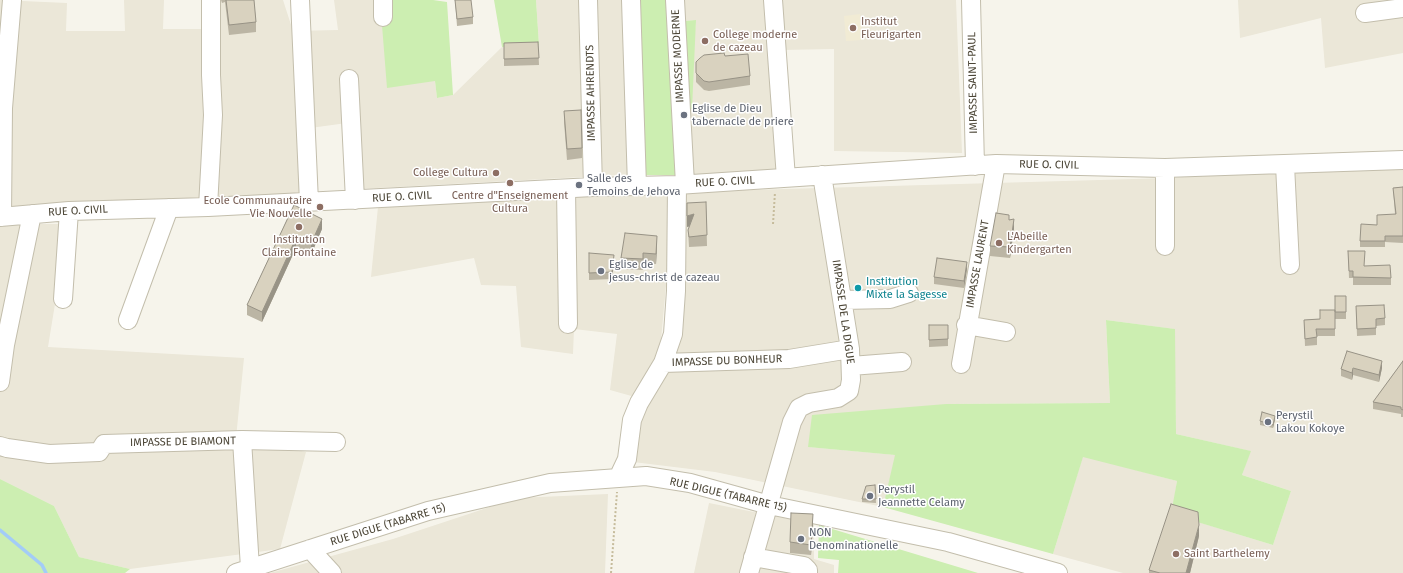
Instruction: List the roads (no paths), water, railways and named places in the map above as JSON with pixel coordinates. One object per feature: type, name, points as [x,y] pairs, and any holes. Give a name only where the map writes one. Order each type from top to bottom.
[{"type":"street","points":[[1,217],[3,108],[12,0]]},
{"type":"street","points":[[208,207],[213,115],[210,0]]},
{"type":"street","points":[[300,0],[309,202]]},
{"type":"street","name":"IMPASSE AHRENDTS","points":[[588,0],[593,187]]},
{"type":"street","points":[[631,0],[637,186]]},
{"type":"street","name":"IMPASSE MODERNE","points":[[675,0],[681,184]]},
{"type":"street","points":[[773,0],[781,179]]},
{"type":"street","name":"IMPASSE SAINT-PAUL","points":[[971,0],[975,166]]},
{"type":"street","points":[[1365,13],[1403,8]]},
{"type":"street","points":[[349,79],[355,200]]},
{"type":"street","name":"RUE O. CIVIL","points":[[1,217],[69,211],[208,207],[781,179],[996,164],[1165,168],[1403,160]]},
{"type":"street","name":"IMPASSE LAURENT","points":[[961,364],[966,325],[996,164]]},
{"type":"street","points":[[1286,165],[1290,265]]},
{"type":"street","points":[[1165,168],[1165,246]]},
{"type":"street","name":"IMPASSE DE LA DIGUE","points":[[769,505],[792,422],[799,408],[809,403],[838,398],[849,392],[851,380],[850,357],[842,300],[822,175]]},
{"type":"street","name":"IMPASSE DU BONHEUR","points":[[681,184],[673,334],[663,363],[850,357],[902,362]]},
{"type":"street","points":[[566,189],[568,324]]},
{"type":"street","points":[[128,320],[169,208]]},
{"type":"street","points":[[63,299],[69,211]]},
{"type":"street","points":[[0,382],[5,345],[32,214]]},
{"type":"street","points":[[842,300],[890,299],[909,293]]},
{"type":"street","points":[[966,325],[1006,332]]},
{"type":"street","points":[[618,478],[627,459],[632,420],[639,403],[663,363]]},
{"type":"street","points":[[242,440],[336,442]]},
{"type":"street","name":"IMPASSE DE BIAMONT","points":[[0,446],[49,454],[99,452],[104,444],[242,440],[243,571]]},
{"type":"street","name":"RUE DIGUE (TABARRE 15)","points":[[243,571],[428,511],[550,483],[646,476],[690,484],[769,505],[948,542],[1058,573]]},
{"type":"street","points":[[769,505],[751,565],[804,566],[808,570],[808,573]]},
{"type":"street","points":[[310,549],[332,573]]},
{"type":"waterway","points":[[0,530],[42,565],[46,573]]},
{"type":"place","name":"Institut Fleurigarten","points":[[853,28]]},
{"type":"place","name":"College moderne de cazeau","points":[[705,41]]},
{"type":"place","name":"Eglise de Dieu tabernacle de priere","points":[[684,115]]},
{"type":"place","name":"College Cultura","points":[[496,173]]},
{"type":"place","name":"Centre d\"Enseignement Cultura","points":[[510,183]]},
{"type":"place","name":"Salle des Temoins de Jehova","points":[[579,185]]},
{"type":"place","name":"Ecole Communautaire Vie Nouvelle","points":[[320,207]]},
{"type":"place","name":"Institution Claire Fontaine","points":[[299,227]]},
{"type":"place","name":"L'Abeille Kindergarten","points":[[999,243]]},
{"type":"place","name":"Eglise de jesus-christ de cazeau","points":[[601,271]]},
{"type":"place","name":"Institution Mixte la Sagesse","points":[[858,288]]},
{"type":"place","name":"Perystil Lakou Kokoye","points":[[1268,422]]},
{"type":"place","name":"Perystil Jeannette Celamy","points":[[870,496]]},
{"type":"place","name":"NON Denominationelle","points":[[801,539]]},
{"type":"place","name":"Saint Barthelemy","points":[[1176,554]]}]
